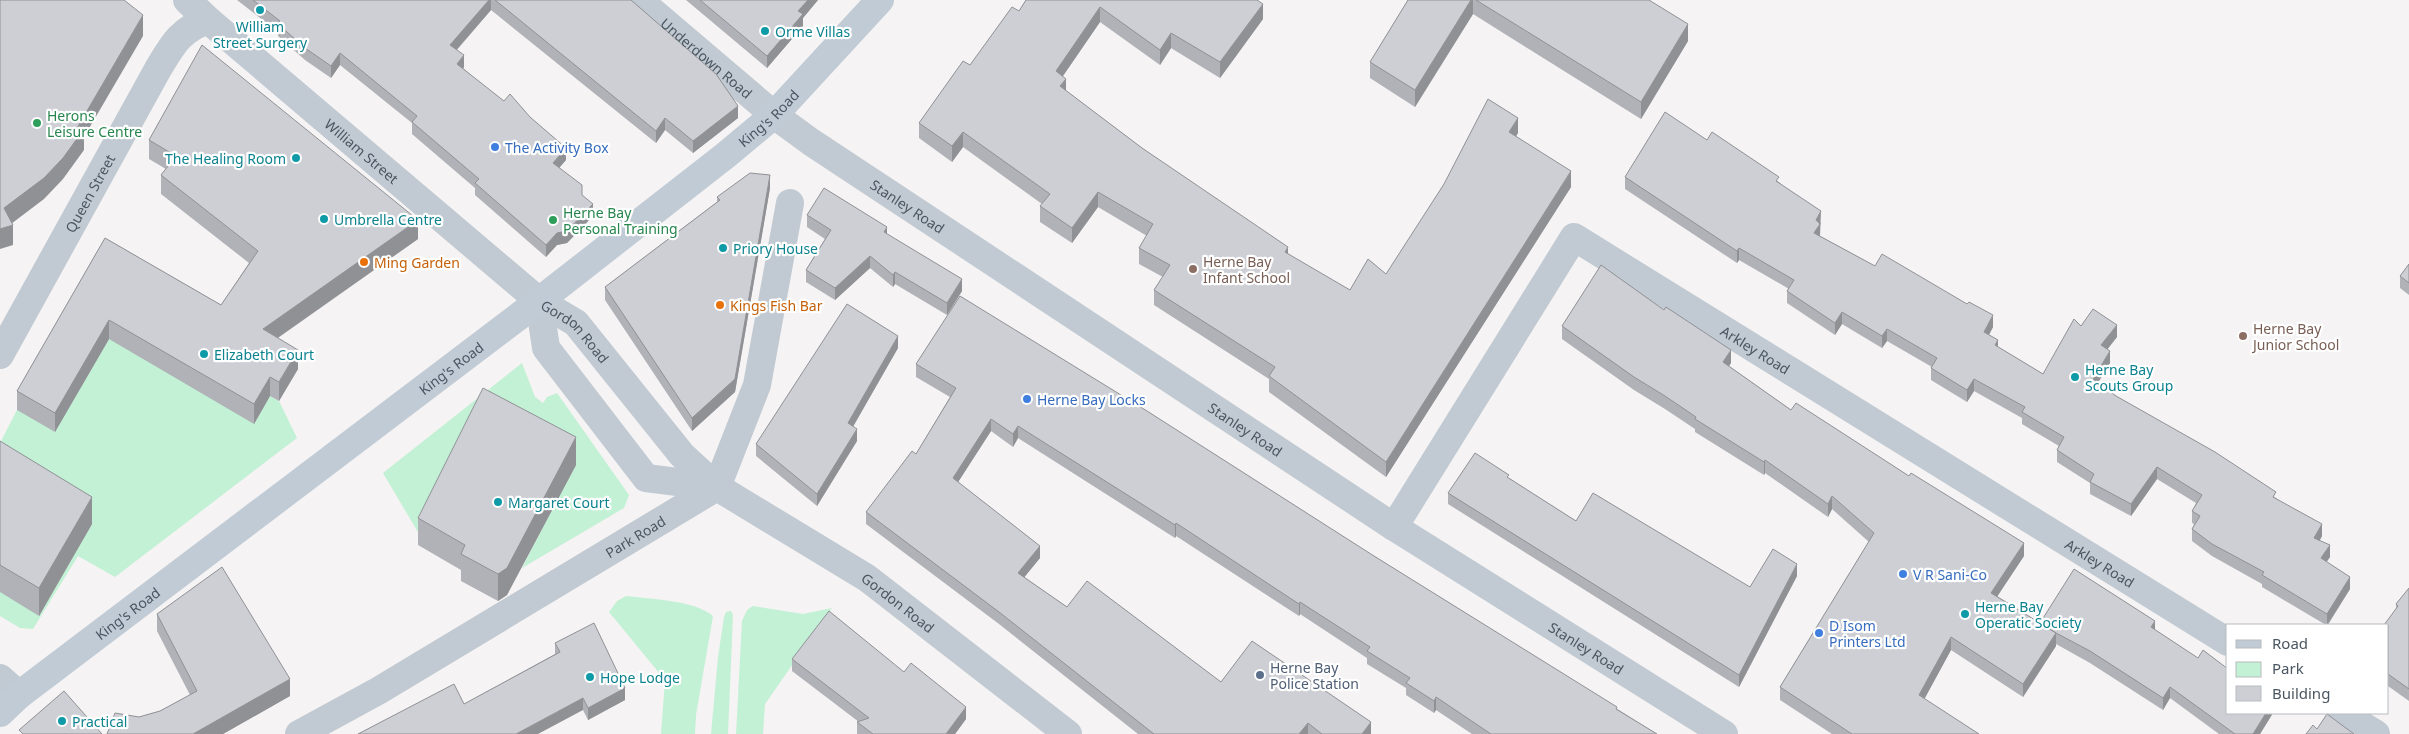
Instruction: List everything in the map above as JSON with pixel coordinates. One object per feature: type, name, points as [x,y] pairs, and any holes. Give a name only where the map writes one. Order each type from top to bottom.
[{"type":"street","name":"William Street","points":[[187,0],[208,20],[540,301]]},
{"type":"street","name":"Underdown Road","points":[[639,0],[774,115]]},
{"type":"street","name":"King's Road","points":[[6,695],[540,301],[774,115],[880,0]]},
{"type":"street","name":"Queen Street","points":[[0,355],[176,39],[191,26],[208,20]]},
{"type":"street","name":"Stanley Road","points":[[774,115],[819,147],[1394,527],[1724,734]]},
{"type":"street","points":[[716,488],[757,385],[790,204]]},
{"type":"street","name":"Arkley Road","points":[[1394,527],[1574,237],[2226,641]]},
{"type":"street","name":"Gordon Road","points":[[540,301],[546,348],[646,478],[716,488]]},
{"type":"street","name":"Gordon Road","points":[[540,301],[576,323],[682,455],[716,488],[867,578],[1068,734]]},
{"type":"street","name":"Park Road","points":[[299,734],[387,686],[716,488]]},
{"type":"street","points":[[2344,714],[2376,734]]},
{"type":"green space","points":[[109,339],[270,396],[279,401],[297,438],[115,577],[78,556],[33,629],[20,628],[0,616],[0,443],[17,410]]},
{"type":"green space","points":[[522,363],[535,397],[543,403],[547,397],[557,393],[629,495],[624,508],[522,568],[575,464],[422,539],[383,473]]},
{"type":"green space","points":[[626,596],[684,603],[713,616],[696,715],[695,734],[661,734],[665,680],[609,612],[617,601]]},
{"type":"green space","points":[[753,606],[803,614],[832,608],[765,704],[763,734],[736,734],[742,621],[747,610]]},
{"type":"green space","points":[[731,611],[733,615],[728,734],[711,734],[718,657],[724,617],[726,612]]},
{"type":"building","name":"Herons Leisure Centre","points":[[0,0],[124,0],[143,15],[77,128],[84,129],[63,158],[44,178],[4,208],[13,225],[0,229]]},
{"type":"building","points":[[253,0],[489,0],[450,45],[464,55],[457,64],[504,101],[510,94],[530,117],[566,148],[553,163],[582,185],[582,195],[593,204],[567,231],[557,233],[546,245],[475,183],[479,179],[412,122],[417,116],[340,53],[331,66],[305,48],[278,24],[280,21]]},
{"type":"building","points":[[495,0],[631,0],[716,74],[738,106],[693,141],[665,118],[656,131]]},
{"type":"building","name":"Orme Villas","points":[[700,0],[808,0],[798,11],[803,14],[767,56]]},
{"type":"building","points":[[1026,0],[1257,0],[1263,4],[1220,62],[1171,33],[1160,50],[1100,7],[1056,71],[1066,79],[1060,86],[1142,148],[1288,247],[1285,252],[1350,290],[1368,259],[1386,274],[1444,184],[1488,99],[1518,118],[1509,132],[1571,171],[1386,462],[1269,376],[1275,367],[1154,290],[1170,265],[1139,248],[1153,224],[1098,192],[1072,228],[1040,206],[1050,194],[963,132],[952,146],[919,123],[963,61],[970,65],[1012,7],[1019,11]]},
{"type":"building","points":[[1408,0],[1471,0],[1415,90],[1370,62]]},
{"type":"building","points":[[1476,0],[1649,0],[1688,24],[1641,102]]},
{"type":"building","points":[[202,45],[418,220],[263,329],[298,350],[279,382],[270,377],[254,404],[109,320],[55,413],[17,391],[105,238],[221,305],[258,251],[161,175],[176,156],[149,140]]},
{"type":"building","points":[[1665,112],[1707,140],[1712,132],[1779,177],[1776,181],[1821,211],[1816,220],[1820,224],[1814,233],[1875,266],[1882,254],[1967,304],[1969,302],[1993,315],[1984,332],[1998,340],[1995,345],[2043,374],[2074,319],[2081,326],[2093,309],[2117,325],[2101,345],[2110,351],[2093,379],[2116,396],[2215,452],[2276,492],[2273,497],[2322,524],[2314,538],[2330,545],[2321,558],[2350,577],[2327,614],[2262,575],[2264,572],[2212,544],[2192,529],[2200,516],[2192,511],[2202,495],[2157,467],[2131,504],[2090,482],[2094,474],[2057,450],[2064,437],[2022,412],[2025,407],[1974,379],[1967,390],[1931,368],[1937,358],[1887,329],[1882,336],[1842,312],[1835,323],[1787,291],[1794,280],[1739,248],[1737,251],[1625,177]]},
{"type":"building","points":[[750,173],[770,175],[735,379],[692,418],[605,287],[720,200],[717,197]]},
{"type":"building","points":[[824,188],[887,227],[884,232],[962,279],[947,303],[895,272],[893,275],[870,256],[835,288],[806,270],[831,230],[807,215]]},
{"type":"building","points":[[2409,264],[2409,283],[2400,276]]},
{"type":"building","points":[[1601,265],[1664,310],[1666,307],[1731,350],[1723,362],[1791,410],[1796,403],[1909,476],[1911,473],[2024,543],[1991,593],[2056,633],[2023,684],[1951,637],[1919,695],[1979,734],[1852,734],[1780,687],[1874,533],[1832,496],[1828,504],[1765,460],[1764,462],[1695,419],[1696,417],[1634,377],[1562,326]]},
{"type":"building","points":[[960,296],[1147,411],[1657,734],[1491,734],[1436,697],[1434,701],[1406,683],[1410,678],[1367,651],[1370,647],[1300,602],[1299,604],[1176,523],[1175,525],[1018,426],[1013,434],[991,419],[953,478],[1040,546],[1018,573],[1067,607],[1087,581],[1221,682],[1252,641],[1371,722],[1362,734],[1322,734],[1308,723],[1299,734],[1154,734],[999,612],[866,512],[912,451],[916,454],[956,388],[916,364]]},
{"type":"building","points":[[847,304],[898,336],[848,423],[857,429],[817,494],[756,444]]},
{"type":"building","name":"Margaret Court","points":[[483,388],[576,437],[507,568],[498,574],[461,554],[465,545],[418,518]]},
{"type":"building","points":[[0,441],[92,497],[39,588],[0,565]]},
{"type":"building","points":[[1475,453],[1509,475],[1507,477],[1576,521],[1593,493],[1750,587],[1773,549],[1797,564],[1739,675],[1448,493]]},
{"type":"building","points":[[222,567],[290,679],[193,734],[107,734],[115,713],[139,717],[160,711],[197,691],[157,614]]},
{"type":"building","points":[[2074,569],[2155,621],[2151,627],[2198,658],[2203,650],[2226,667],[2226,714],[2265,714],[2253,734],[2235,734],[2170,687],[2163,698],[2090,651],[2040,623]]},
{"type":"building","points":[[2409,588],[2409,689],[2389,675],[2389,624],[2385,624],[2398,606],[2396,604]]},
{"type":"building","points":[[829,611],[904,672],[911,663],[966,707],[946,734],[873,734],[857,722],[869,718],[792,659]]},
{"type":"building","points":[[594,623],[625,688],[588,708],[583,698],[516,734],[358,734],[454,684],[464,704],[560,652],[555,643]]},
{"type":"building","points":[[64,691],[102,734],[23,734],[19,730]]},
{"type":"building","points":[[2327,714],[2354,734],[2306,734],[2313,725],[2317,729]]},
{"type":"place","name":"William Street Surgery","points":[[260,10]]},
{"type":"place","name":"Orme Villas","points":[[765,31]]},
{"type":"place","name":"Herons Leisure Centre","points":[[37,123]]},
{"type":"place","name":"The Activity Box","points":[[495,147]]},
{"type":"place","name":"The Healing Room","points":[[296,158]]},
{"type":"place","name":"Umbrella Centre","points":[[324,219]]},
{"type":"place","name":"Herne Bay Personal Training","points":[[553,220]]},
{"type":"place","name":"Priory House","points":[[723,248]]},
{"type":"place","name":"Ming Garden","points":[[364,262]]},
{"type":"place","name":"Herne Bay Infant School","points":[[1193,269]]},
{"type":"place","name":"Kings Fish Bar","points":[[720,305]]},
{"type":"place","name":"Herne Bay Junior School","points":[[2243,336]]},
{"type":"place","name":"Elizabeth Court","points":[[204,354]]},
{"type":"place","name":"Herne Bay Scouts Group","points":[[2075,377]]},
{"type":"place","name":"Herne Bay Locks","points":[[1027,399]]},
{"type":"place","name":"Margaret Court","points":[[498,502]]},
{"type":"place","name":"V R Sani-Co","points":[[1903,574]]},
{"type":"place","name":"Herne Bay Operatic Society","points":[[1965,614]]},
{"type":"place","name":"D Isom Printers Ltd","points":[[1819,633]]},
{"type":"place","name":"Herne Bay Police Station","points":[[1260,675]]},
{"type":"place","name":"Hope Lodge","points":[[590,677]]},
{"type":"place","name":"Practical","points":[[62,721]]}]
